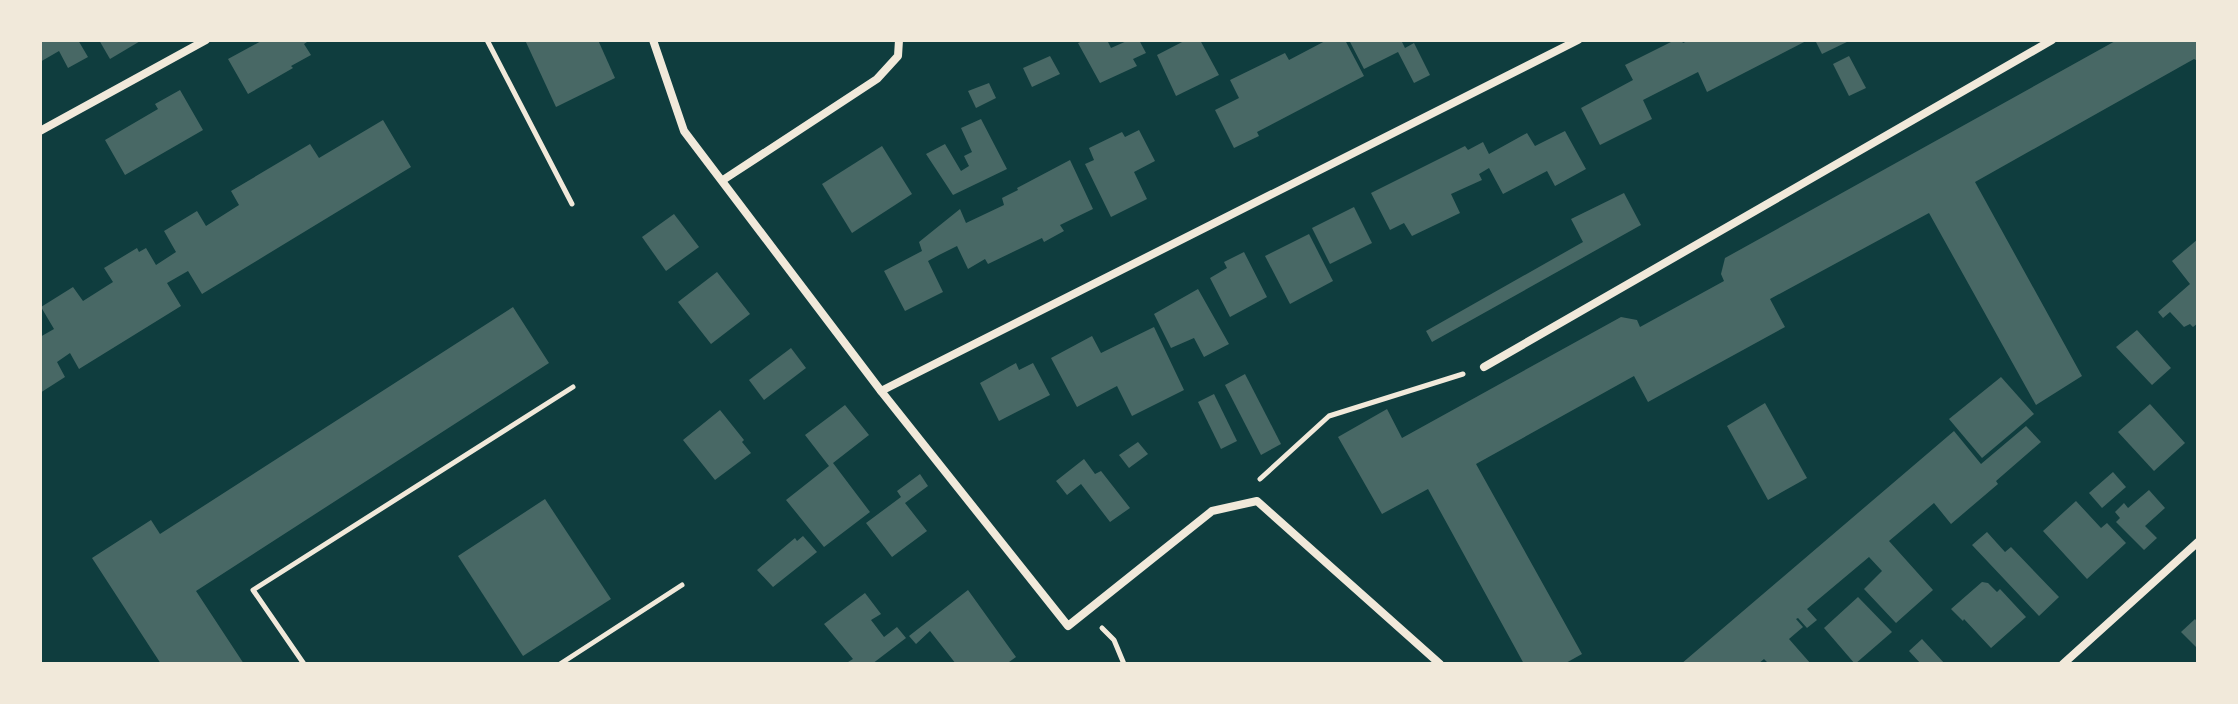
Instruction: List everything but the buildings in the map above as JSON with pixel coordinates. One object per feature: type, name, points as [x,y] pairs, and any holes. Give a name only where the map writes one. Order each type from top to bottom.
[{"type":"street","points":[[40,131],[206,40]]},
{"type":"street","points":[[653,40],[684,131],[881,391],[1068,626],[1212,511],[1257,501],[1440,664]]},
{"type":"street","points":[[723,180],[877,79],[898,56],[899,40]]},
{"type":"street","points":[[881,391],[1578,40]]},
{"type":"street","points":[[1484,367],[2052,40]]},
{"type":"street","points":[[2063,664],[2198,542]]},
{"type":"path","points":[[487,40],[572,204]]},
{"type":"path","points":[[1230,507],[1329,416],[1484,367]]},
{"type":"path","points":[[304,664],[253,590],[573,387]]},
{"type":"path","points":[[560,664],[682,585]]},
{"type":"path","points":[[1090,608],[1114,640],[1124,664]]}]
